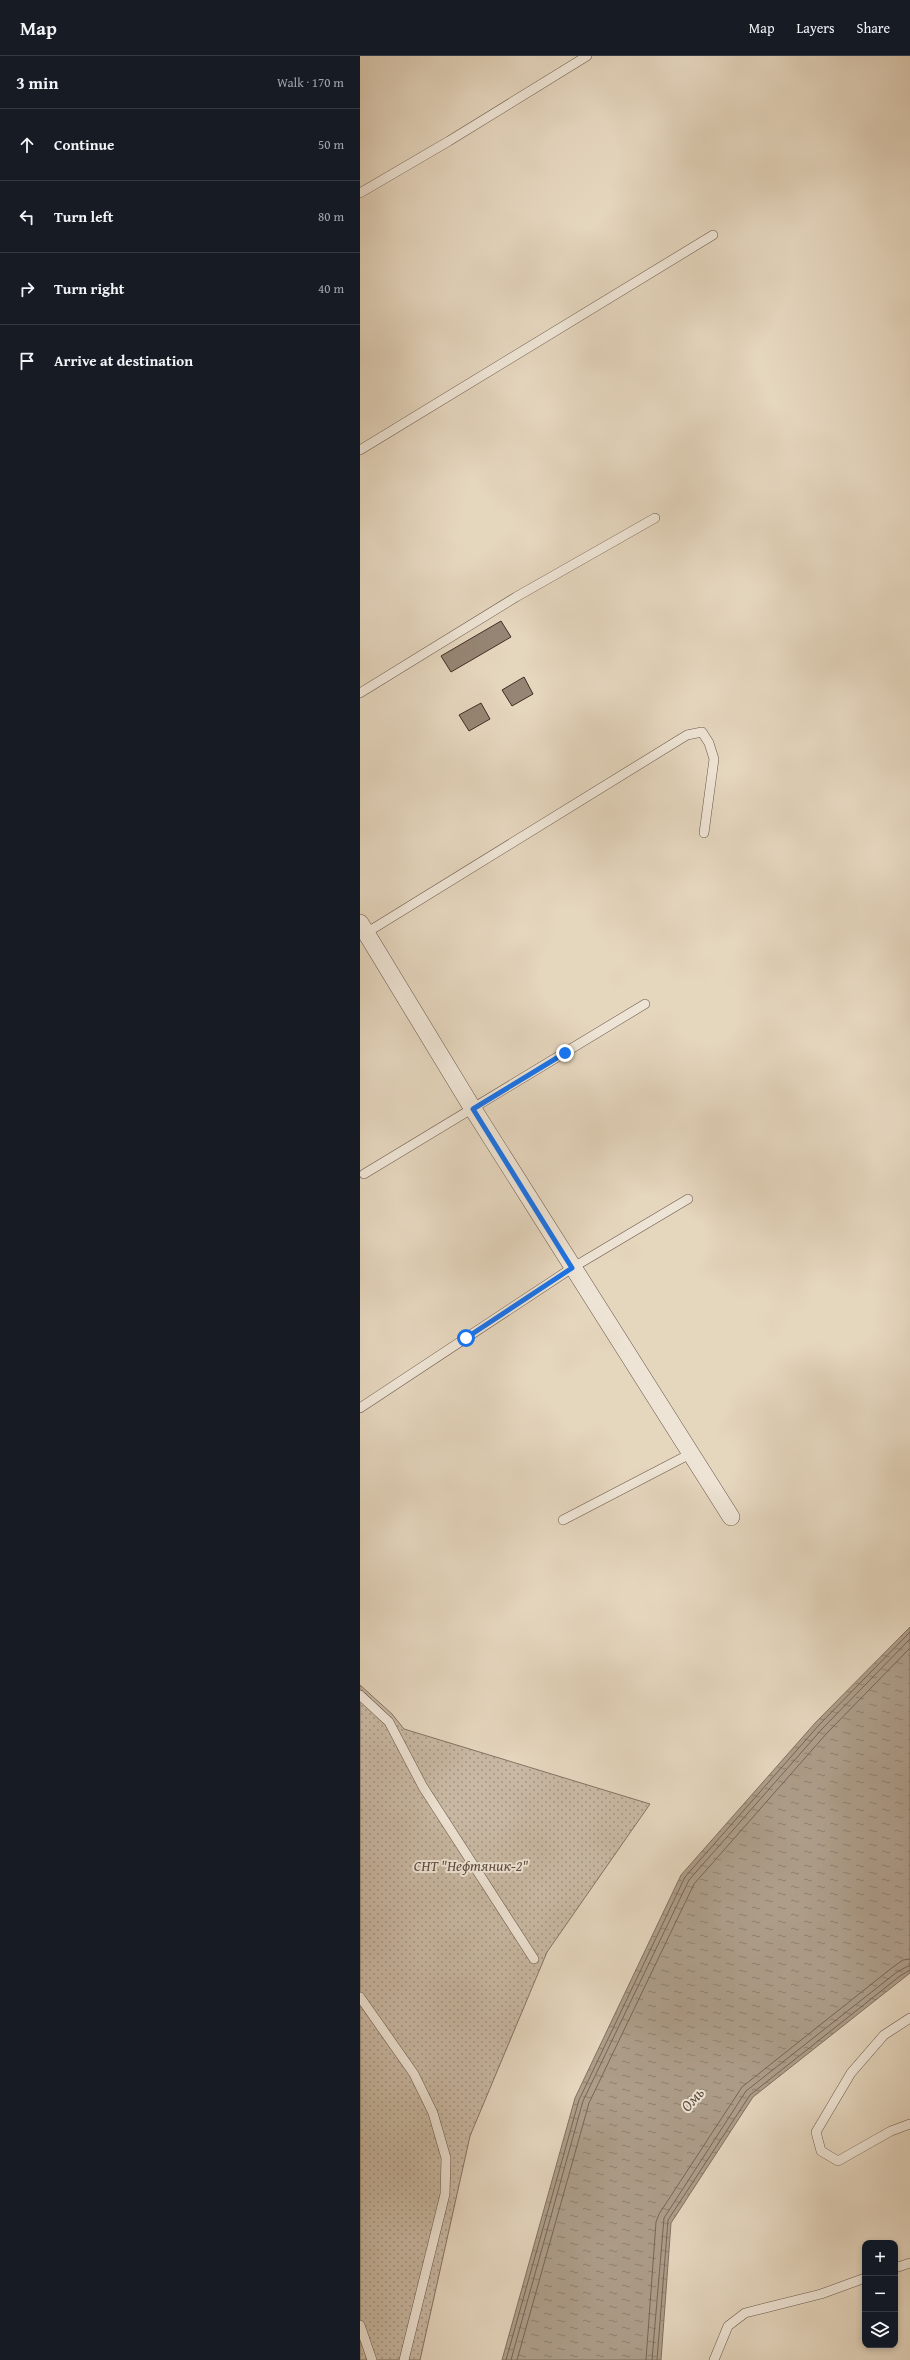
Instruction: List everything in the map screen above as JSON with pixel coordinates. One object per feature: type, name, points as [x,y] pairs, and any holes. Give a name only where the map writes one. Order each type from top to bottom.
[{"type":"street","points":[[363,928],[572,1268],[731,1517]]},
{"type":"lane","points":[[360,193],[449,141],[587,56]]},
{"type":"lane","points":[[360,450],[712,235]]},
{"type":"lane","points":[[360,693],[516,598],[655,518]]},
{"type":"lane","points":[[363,928],[687,735],[702,732],[709,744],[714,759],[704,833]]},
{"type":"lane","points":[[364,1174],[645,1004]]},
{"type":"lane","points":[[360,1408],[572,1268],[688,1199]]},
{"type":"lane","points":[[563,1520],[690,1454]]},
{"type":"lane","points":[[360,1695],[389,1722],[423,1787],[534,1959]]},
{"type":"lane","points":[[360,1997],[414,2074],[433,2113],[446,2158],[445,2194],[404,2360]]},
{"type":"lane","points":[[910,2018],[884,2035],[850,2073],[816,2132],[820,2151],[838,2161],[891,2131],[910,2124]]},
{"type":"lane","points":[[898,2267],[910,2263]]},
{"type":"lane","points":[[714,2360],[728,2326],[745,2313],[821,2294],[862,2279]]},
{"type":"lane","points":[[360,2325],[372,2360]]},
{"type":"green space","name":"СНТ \"Нефтяник-2\"","points":[[360,1685],[392,1714],[404,1729],[650,1804],[547,1952],[470,2136],[420,2360],[360,2360]]},
{"type":"water","name":"Омь","points":[[910,1627],[910,1973],[753,2097],[671,2223],[661,2360],[502,2360],[575,2098],[681,1875],[816,1722]]},
{"type":"building","points":[[501,621],[511,637],[451,672],[441,656]]},
{"type":"building","points":[[524,677],[533,694],[512,706],[502,690]]},
{"type":"building","points":[[481,703],[490,719],[469,731],[459,715]]},
{"type":"route","points":[[466,1338],[572,1268],[473,1109],[565,1053]]}]
